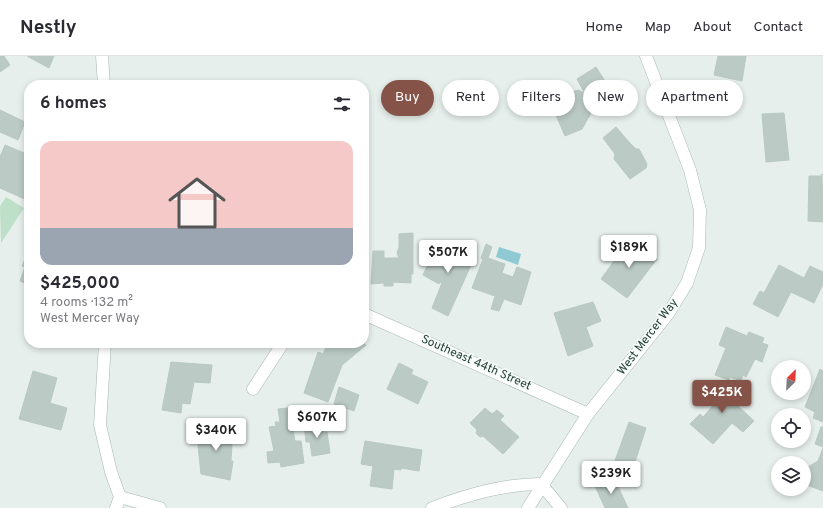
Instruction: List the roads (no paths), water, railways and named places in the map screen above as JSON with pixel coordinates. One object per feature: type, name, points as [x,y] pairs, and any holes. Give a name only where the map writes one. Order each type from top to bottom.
[{"type":"street","points":[[102,56],[104,80]]},
{"type":"street","name":"West Mercer Way","points":[[528,508],[541,484],[588,414],[668,314],[686,283],[699,248],[700,210],[690,170],[646,56]]},
{"type":"street","name":"Southeast 44th Street","points":[[369,316],[588,414]]},
{"type":"street","points":[[105,348],[100,425],[118,503],[160,508]]},
{"type":"street","points":[[253,388],[280,348]]},
{"type":"street","points":[[432,508],[500,487],[518,484],[541,484],[561,508]]},
{"type":"water","points":[[499,247],[521,254],[518,265],[496,257]]}]
